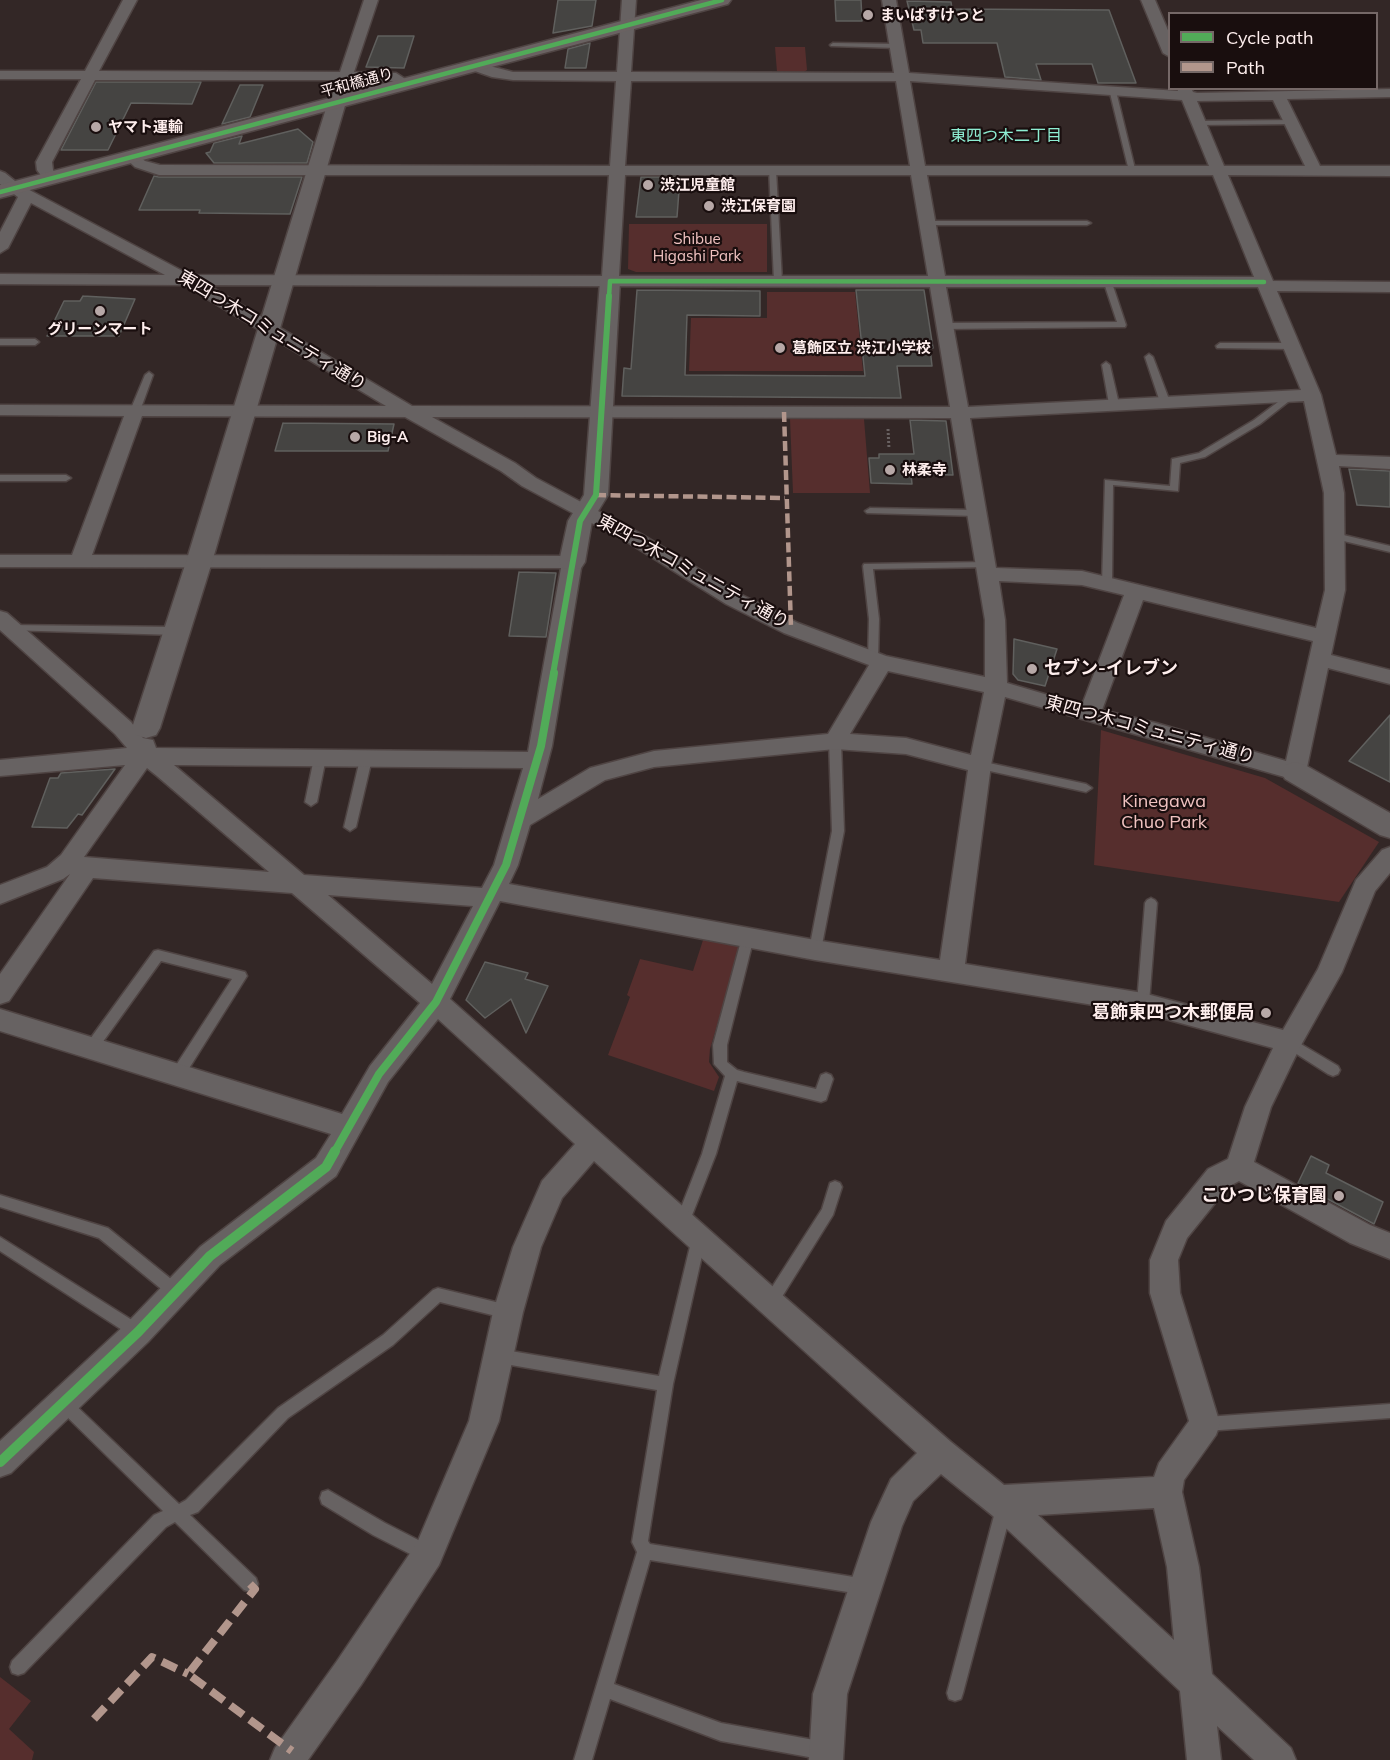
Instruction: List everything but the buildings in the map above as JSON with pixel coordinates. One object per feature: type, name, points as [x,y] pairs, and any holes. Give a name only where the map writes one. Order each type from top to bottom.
[{"type":"main road","name":"平和橋通り","points":[[10,188],[474,66],[710,1]]},
{"type":"street","points":[[50,178],[45,170],[44,162],[130,0]]},
{"type":"street","points":[[0,994],[78,865],[145,741],[337,102],[371,0]]},
{"type":"street","points":[[0,1462],[138,1332],[210,1256],[326,1167],[347,1126],[379,1074],[436,1002],[506,865],[538,760],[580,521],[596,495],[629,0]]},
{"type":"street","points":[[889,0],[995,620],[996,687],[980,765],[951,972]]},
{"type":"street","points":[[1148,0],[1168,48]]},
{"type":"street","points":[[474,66],[504,76],[902,77],[1113,91],[1390,93]]},
{"type":"street","points":[[0,75],[346,75],[396,77],[406,84]]},
{"type":"street","points":[[1186,92],[1312,395],[1334,493],[1335,590],[1295,772],[1390,826]]},
{"type":"street","points":[[1271,93],[1291,122],[1315,171]]},
{"type":"street","points":[[132,157],[140,164],[159,170],[1390,171]]},
{"type":"street","points":[[0,248],[10,188]]},
{"type":"street","name":"東四つ木コミュニティ通り","points":[[10,188],[188,280],[409,411],[636,539],[743,603],[791,628],[878,661],[996,687],[1066,709],[1295,772]]},
{"type":"street","points":[[0,279],[937,282],[1390,287]]},
{"type":"street","points":[[0,410],[958,413],[1312,395]]},
{"type":"street","points":[[79,562],[135,411]]},
{"type":"street","points":[[1328,460],[1390,463]]},
{"type":"street","points":[[0,561],[572,562]]},
{"type":"street","points":[[986,570],[1082,578],[1325,637]]},
{"type":"street","points":[[1090,714],[1136,591]]},
{"type":"street","points":[[5,623],[123,728],[145,741],[165,770],[436,1002],[770,1303],[940,1453],[1002,1503],[1279,1760]]},
{"type":"street","points":[[1320,659],[1390,677]]},
{"type":"street","points":[[835,741],[878,661]]},
{"type":"street","points":[[0,768],[145,741],[320,758],[538,760]]},
{"type":"street","points":[[520,820],[598,774],[654,759],[835,741],[906,746],[980,765]]},
{"type":"street","points":[[1204,1760],[1183,1567],[1166,1492],[1170,1474],[1205,1424],[1165,1293],[1164,1260],[1176,1230],[1218,1178],[1239,1167],[1258,1107],[1289,1042],[1329,972],[1365,886],[1390,856]]},
{"type":"street","points":[[0,895],[78,865],[294,882],[491,894],[815,950],[1143,1003],[1289,1042]]},
{"type":"street","points":[[0,1020],[92,1046],[347,1126]]},
{"type":"street","points":[[287,1760],[350,1673],[428,1554],[484,1420],[508,1312],[527,1247],[552,1190],[592,1144]]},
{"type":"street","points":[[1239,1167],[1360,1234],[1390,1246]]},
{"type":"street","points":[[826,1756],[830,1694],[887,1522],[902,1490],[940,1453]]},
{"type":"street","points":[[1002,1503],[1166,1492]]},
{"type":"lane","points":[[833,45],[897,46]]},
{"type":"lane","points":[[1113,91],[1133,171]]},
{"type":"lane","points":[[1198,123],[1291,122]]},
{"type":"lane","points":[[772,170],[778,282]]},
{"type":"lane","points":[[927,223],[1087,223]]},
{"type":"lane","points":[[944,326],[1122,325],[1108,283]]},
{"type":"lane","points":[[0,342],[35,342]]},
{"type":"lane","points":[[1220,346],[1291,346]]},
{"type":"lane","points":[[1149,357],[1165,402]]},
{"type":"lane","points":[[1106,365],[1114,404]]},
{"type":"lane","points":[[135,411],[149,375]]},
{"type":"lane","points":[[1107,583],[1108,482],[1175,489],[1175,461],[1202,455],[1257,422],[1290,396]]},
{"type":"lane","points":[[0,478],[66,478]]},
{"type":"lane","points":[[870,511],[976,513]]},
{"type":"lane","points":[[1335,536],[1390,549]]},
{"type":"lane","points":[[878,661],[868,566],[986,570]]},
{"type":"lane","points":[[5,623],[177,631]]},
{"type":"lane","points":[[815,950],[838,831],[835,741]]},
{"type":"lane","points":[[311,802],[320,758]]},
{"type":"lane","points":[[350,827],[366,759]]},
{"type":"lane","points":[[980,765],[1086,788]]},
{"type":"lane","points":[[1143,1003],[1151,903]]},
{"type":"lane","points":[[748,938],[720,1045],[722,1064],[732,1074],[821,1096],[826,1079]]},
{"type":"lane","points":[[92,1046],[158,955],[241,976],[178,1074]]},
{"type":"lane","points":[[1289,1042],[1333,1070]]},
{"type":"lane","points":[[583,1760],[645,1551],[640,1542],[691,1230],[709,1154],[732,1074]]},
{"type":"lane","points":[[770,1303],[828,1210],[835,1187]]},
{"type":"lane","points":[[0,1202],[103,1233],[176,1292]]},
{"type":"lane","points":[[0,1243],[138,1332]]},
{"type":"lane","points":[[18,1667],[160,1521],[174,1512],[192,1506],[283,1413],[388,1340],[438,1295],[508,1312]]},
{"type":"lane","points":[[499,1356],[665,1384]]},
{"type":"lane","points":[[63,1403],[250,1584]]},
{"type":"lane","points":[[1205,1424],[1390,1411]]},
{"type":"lane","points":[[328,1498],[379,1529],[428,1554]]},
{"type":"lane","points":[[955,1693],[1002,1503]]},
{"type":"lane","points":[[645,1551],[866,1587]]},
{"type":"lane","points":[[605,1689],[721,1732],[826,1756]]},
{"type":"green space","points":[[775,47],[805,47],[807,70],[777,72]]},
{"type":"green space","name":"Shibue Higashi Park","points":[[629,224],[767,224],[767,272],[636,272],[628,269]]},
{"type":"green space","points":[[767,292],[855,292],[863,371],[689,371],[691,318],[767,318]]},
{"type":"green space","points":[[790,419],[864,419],[870,493],[793,493]]},
{"type":"green space","name":"Kinegawa Chuo Park","points":[[1101,730],[1265,778],[1379,842],[1339,902],[1094,865]]},
{"type":"green space","points":[[704,937],[738,943],[740,948],[710,1049],[709,1062],[719,1077],[714,1091],[608,1055],[630,997],[627,995],[640,959],[693,971]]},
{"type":"green space","points":[[0,1677],[31,1701],[9,1729],[34,1752],[32,1760],[0,1760]]},
{"type":"marked path","points":[[784,412],[791,628]]},
{"type":"marked path","points":[[596,495],[785,498]]},
{"type":"marked path","points":[[250,1584],[255,1589],[188,1674],[292,1751]]},
{"type":"marked path","points":[[94,1719],[152,1657],[188,1674]]},
{"type":"cycle path","points":[[0,192],[722,0]]},
{"type":"cycle path","points":[[0,1462],[138,1332],[210,1256],[326,1167],[379,1074],[436,1002],[506,865],[541,746],[580,521],[596,495],[610,281],[1264,282]]},
{"type":"place","name":"まいばすけっと","points":[[868,15]]},
{"type":"place","name":"ヤマト運輸","points":[[96,127]]},
{"type":"place","name":"渋江児童館","points":[[648,185]]},
{"type":"place","name":"渋江保育園","points":[[709,206]]},
{"type":"place","name":"グリーンマート","points":[[100,311]]},
{"type":"place","name":"葛飾区立 渋江小学校","points":[[780,348]]},
{"type":"place","name":"Big-A","points":[[355,437]]},
{"type":"place","name":"林柔寺","points":[[890,470]]},
{"type":"place","name":"セブン-イレブン","points":[[1032,669]]},
{"type":"place","name":"葛飾東四つ木郵便局","points":[[1266,1013]]},
{"type":"place","name":"こひつじ保育園","points":[[1339,1196]]},
{"type":"district","name":"東四つ木二丁目","points":[[1006,136]]}]
